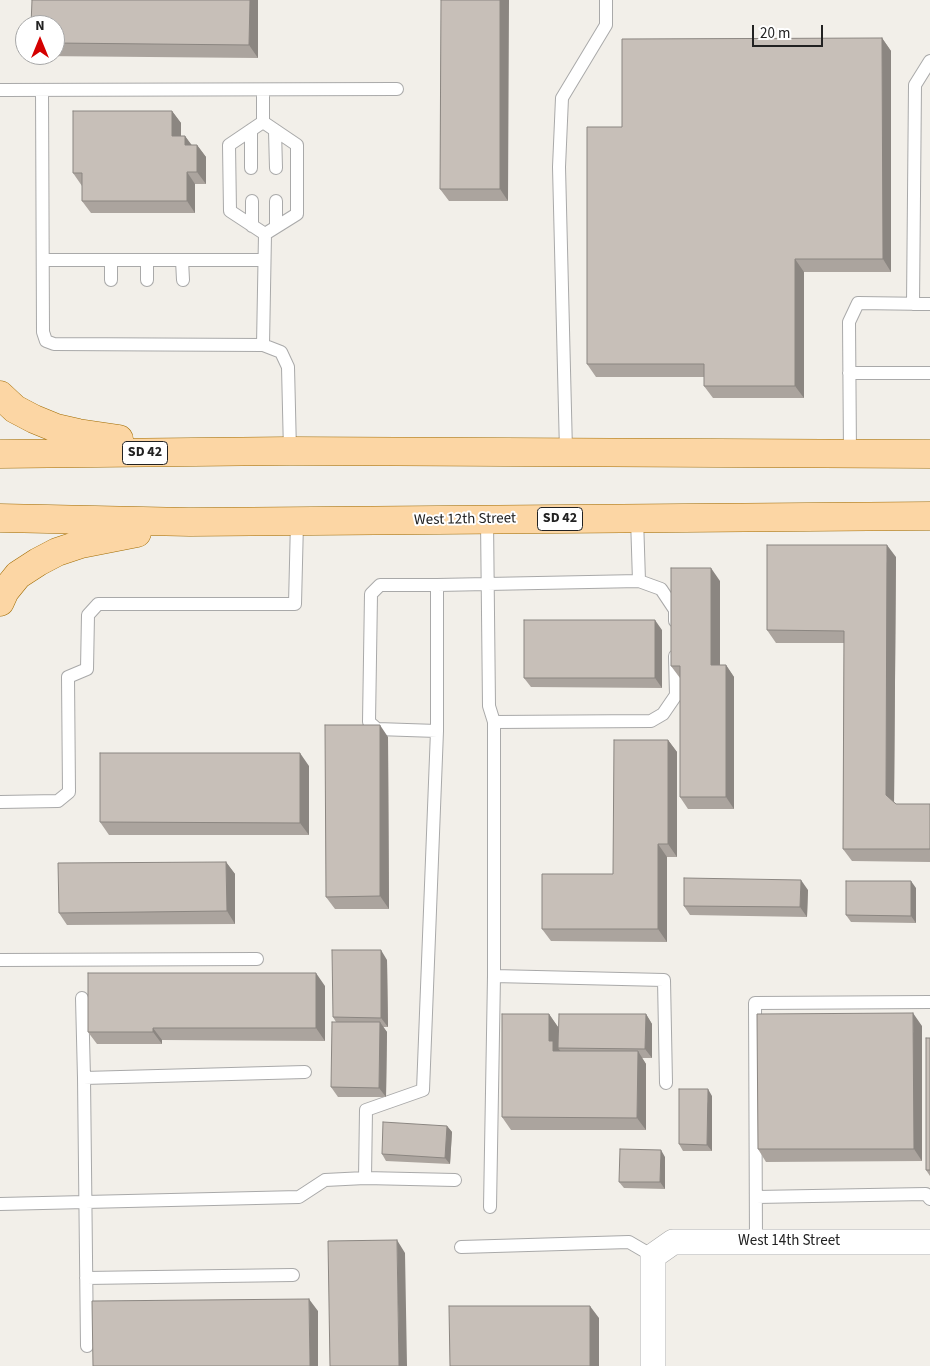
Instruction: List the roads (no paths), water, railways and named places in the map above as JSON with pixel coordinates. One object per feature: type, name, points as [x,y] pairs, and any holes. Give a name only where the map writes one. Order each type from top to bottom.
[{"type":"main road","points":[[0,396],[15,408],[34,419],[56,428],[78,433],[106,438],[290,451]]},
{"type":"main road","name":"SD 42","points":[[0,454],[290,451],[930,454]]},
{"type":"main road","name":"West 12th Street","points":[[0,518],[296,522],[930,516]]},
{"type":"main road","points":[[0,602],[5,591],[18,575],[57,552],[81,544],[190,522]]},
{"type":"street","name":"West 14th Street","points":[[653,1256],[673,1242],[930,1242]]},
{"type":"street","points":[[653,1256],[653,1366]]},
{"type":"lane","points":[[566,451],[559,167],[562,98],[606,26],[606,0]]},
{"type":"lane","points":[[913,304],[915,85],[930,60]]},
{"type":"lane","points":[[0,90],[397,89]]},
{"type":"lane","points":[[42,90],[43,332],[46,341],[54,344],[111,341],[183,341],[263,345],[281,352],[288,367],[290,451]]},
{"type":"lane","points":[[263,90],[263,122]]},
{"type":"lane","points":[[263,122],[229,145],[230,211],[265,234]]},
{"type":"lane","points":[[263,122],[297,145],[296,214],[265,234]]},
{"type":"lane","points":[[251,130],[251,168]]},
{"type":"lane","points":[[275,131],[276,168]]},
{"type":"lane","points":[[252,202],[252,226]]},
{"type":"lane","points":[[276,202],[276,227]]},
{"type":"lane","points":[[263,345],[265,234]]},
{"type":"lane","points":[[43,260],[264,260]]},
{"type":"lane","points":[[111,260],[111,280]]},
{"type":"lane","points":[[147,260],[147,280]]},
{"type":"lane","points":[[182,260],[183,280]]},
{"type":"lane","points":[[850,454],[849,322],[858,303],[930,304]]},
{"type":"lane","points":[[849,374],[930,372]]},
{"type":"lane","points":[[637,518],[639,581]]},
{"type":"lane","points":[[487,520],[488,706],[494,722],[494,976],[490,1207]]},
{"type":"lane","points":[[0,802],[58,801],[69,792],[68,677],[86,669],[88,615],[98,604],[295,604],[296,522]]},
{"type":"lane","points":[[437,731],[377,730],[370,722],[371,594],[380,585],[639,581],[661,588],[674,610],[675,629]]},
{"type":"lane","points":[[366,1178],[366,1110],[423,1090],[437,731],[437,585]]},
{"type":"lane","points":[[494,722],[651,721],[663,714],[676,695],[675,648]]},
{"type":"lane","points":[[0,960],[257,959]]},
{"type":"lane","points":[[494,976],[664,980],[666,1083]]},
{"type":"lane","points":[[82,998],[86,1346]]},
{"type":"lane","points":[[756,1242],[755,1003],[930,1002]]},
{"type":"lane","points":[[84,1078],[306,1072]]},
{"type":"lane","points":[[0,1204],[299,1197],[325,1180],[366,1178],[455,1180]]},
{"type":"lane","points":[[756,1197],[926,1194],[930,1199]]},
{"type":"lane","points":[[461,1247],[629,1242],[653,1256]]},
{"type":"lane","points":[[86,1278],[293,1275]]}]
